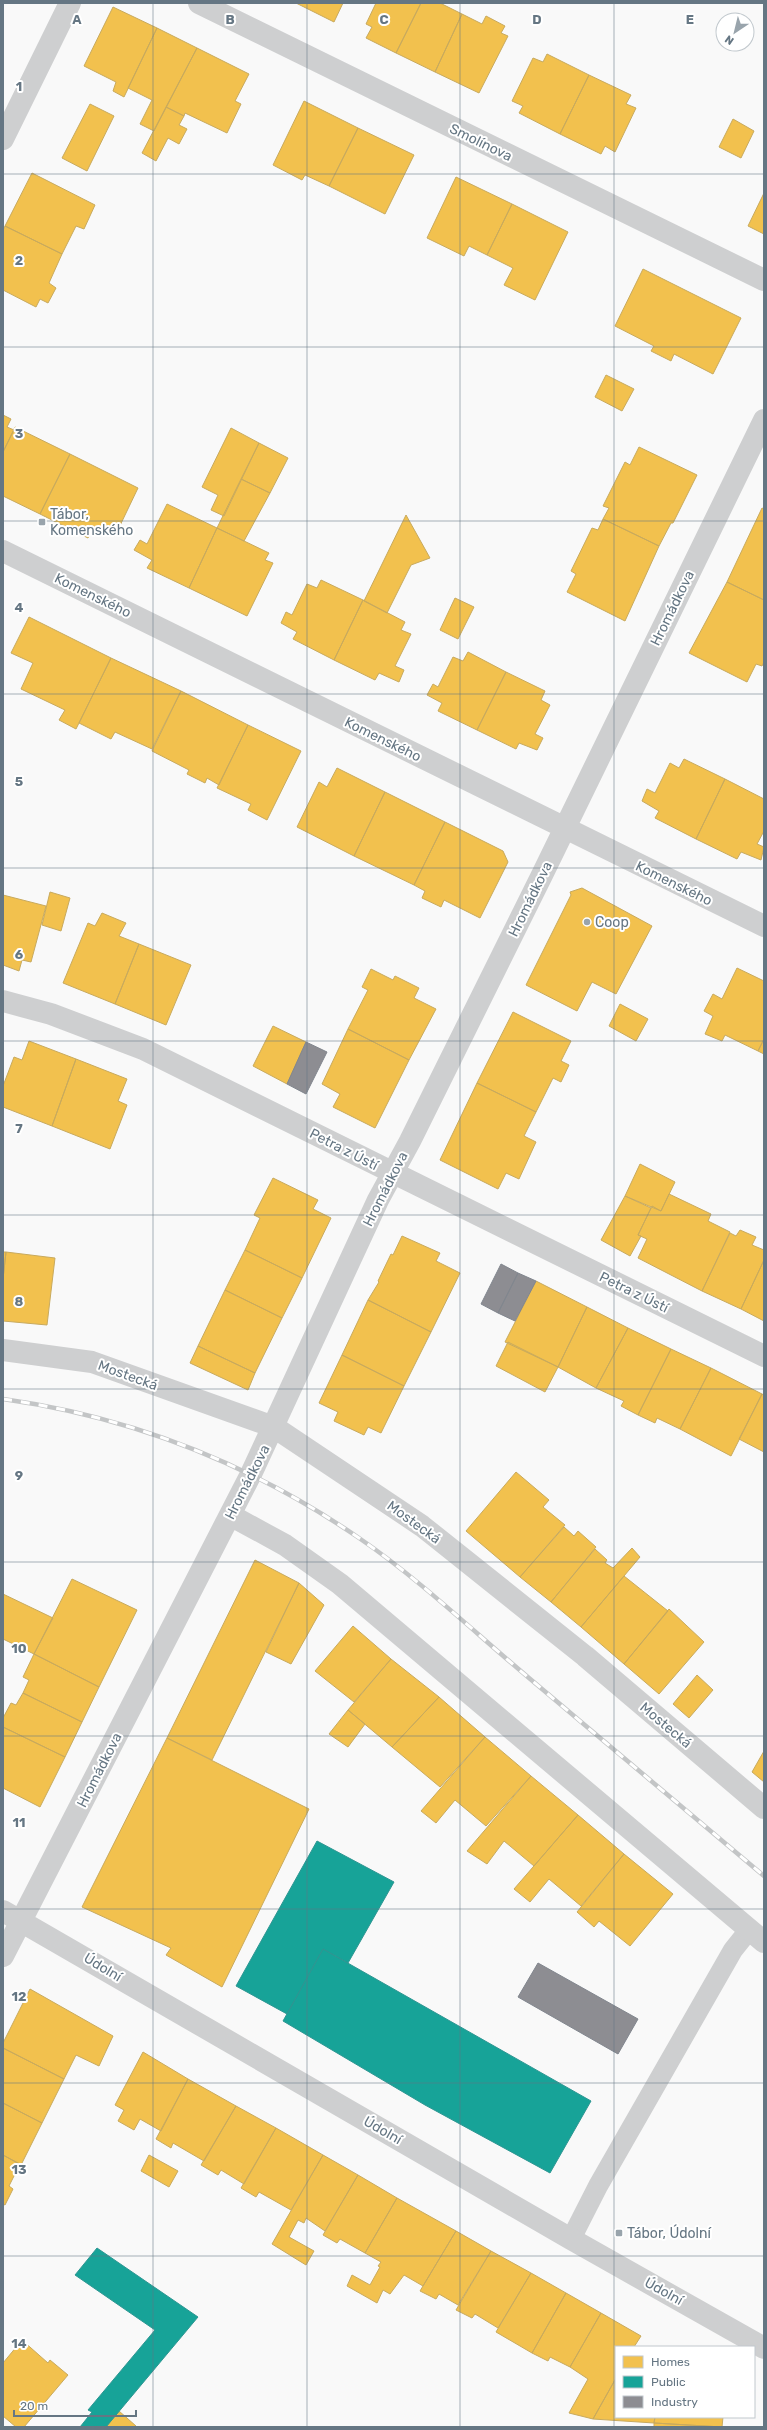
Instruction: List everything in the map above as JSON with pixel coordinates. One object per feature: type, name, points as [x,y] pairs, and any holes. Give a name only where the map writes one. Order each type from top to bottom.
[{"type":"street","points":[[3,139],[70,3]]},
{"type":"street","name":"Smolínova","points":[[199,3],[764,280]]},
{"type":"street","name":"Hromádkova","points":[[3,1956],[12,1915],[230,1515],[274,1428],[378,1200],[393,1174],[565,829],[764,420]]},
{"type":"street","name":"Komenského","points":[[3,551],[764,926]]},
{"type":"street","name":"Petra z Ústí","points":[[3,1001],[51,1014],[143,1049],[393,1174],[764,1356]]},
{"type":"street","name":"Mostecká","points":[[3,1350],[92,1362],[274,1428],[422,1526],[585,1656],[764,1808]]},
{"type":"street","points":[[230,1515],[285,1545],[340,1584],[757,1936]]},
{"type":"street","name":"Údolní","points":[[12,1915],[571,2239],[764,2348]]},
{"type":"lane","points":[[571,2239],[598,2186],[733,1950],[757,1936]]},
{"type":"building: Homes","points":[[296,3],[343,3],[334,22]]},
{"type":"building: Homes","points":[[376,3],[421,3],[396,53],[366,38],[372,27],[366,24]]},
{"type":"building: Homes","points":[[421,3],[440,3],[462,14],[435,72],[396,53]]},
{"type":"building: Homes","points":[[113,7],[157,28],[124,97],[113,91],[116,82],[84,66]]},
{"type":"building: Homes","points":[[462,14],[482,24],[486,16],[505,26],[501,33],[508,36],[479,93],[435,72]]},
{"type":"building: Homes","points":[[157,28],[197,48],[154,131],[140,124],[152,100],[128,88]]},
{"type":"building: Homes","points":[[197,48],[249,74],[235,101],[241,104],[227,133],[185,113],[184,116],[166,107]]},
{"type":"building: Homes","points":[[547,54],[589,75],[560,134],[519,113],[523,106],[512,101],[533,58],[543,62]]},
{"type":"building: Homes","points":[[589,75],[631,95],[626,104],[636,108],[615,152],[605,146],[601,154],[560,134]]},
{"type":"building: Homes","points":[[304,101],[358,128],[329,186],[305,175],[302,180],[273,165]]},
{"type":"building: Homes","points":[[90,104],[114,116],[87,171],[62,158]]},
{"type":"building: Homes","points":[[166,107],[184,116],[179,125],[187,129],[179,144],[168,138],[156,161],[142,153]]},
{"type":"building: Homes","points":[[733,119],[754,131],[741,158],[719,147]]},
{"type":"building: Homes","points":[[358,128],[414,155],[385,214],[329,186]]},
{"type":"building: Homes","points":[[32,173],[95,205],[84,229],[76,226],[62,254],[5,226]]},
{"type":"building: Homes","points":[[456,177],[512,204],[487,255],[469,246],[464,256],[427,238]]},
{"type":"building: Homes","points":[[764,193],[764,234],[748,226]]},
{"type":"building: Homes","points":[[512,204],[568,232],[535,300],[504,285],[513,268],[487,255]]},
{"type":"building: Homes","points":[[5,226],[62,254],[49,283],[56,288],[48,303],[40,299],[36,307],[3,290],[3,230]]},
{"type":"building: Homes","points":[[643,269],[741,318],[713,374],[674,354],[671,361],[651,351],[654,346],[615,326]]},
{"type":"building: Homes","points":[[606,375],[634,389],[622,411],[595,397]]},
{"type":"building: Homes","points":[[3,415],[11,419],[7,427],[14,430],[3,452]]},
{"type":"building: Homes","points":[[15,427],[70,454],[40,514],[3,496],[3,452]]},
{"type":"building: Homes","points":[[231,428],[259,443],[224,516],[211,510],[218,495],[202,487]]},
{"type":"building: Homes","points":[[259,443],[288,458],[270,493],[241,479]]},
{"type":"building: Homes","points":[[639,447],[697,475],[673,523],[671,523],[659,546],[603,519],[609,508],[603,506],[625,462],[630,465]]},
{"type":"building: Homes","points":[[70,454],[138,488],[115,536],[93,526],[88,538],[40,514]]},
{"type":"building: Homes","points":[[241,479],[270,493],[244,541],[217,528]]},
{"type":"building: Homes","points":[[167,504],[217,528],[189,588],[147,568],[152,560],[134,550],[140,540],[147,544]]},
{"type":"building: Homes","points":[[762,508],[764,509],[764,600],[727,582]]},
{"type":"building: Homes","points":[[406,515],[430,558],[411,565],[387,613],[364,601]]},
{"type":"building: Homes","points":[[603,519],[659,546],[625,621],[567,592],[576,574],[571,571],[592,528],[598,530]]},
{"type":"building: Homes","points":[[217,528],[269,553],[265,560],[273,563],[247,616],[189,588]]},
{"type":"building: Homes","points":[[321,580],[363,600],[334,660],[293,639],[297,632],[281,623],[286,612],[292,615],[307,584],[317,588]]},
{"type":"building: Homes","points":[[727,582],[764,600],[764,662],[762,666],[756,664],[747,682],[689,653]]},
{"type":"building: Homes","points":[[455,598],[474,607],[458,639],[440,630]]},
{"type":"building: Homes","points":[[363,600],[405,622],[401,630],[411,634],[395,666],[404,670],[399,682],[379,673],[375,680],[334,660]]},
{"type":"building: Homes","points":[[29,617],[111,658],[76,729],[59,720],[65,710],[21,689],[33,663],[11,653]]},
{"type":"building: Homes","points":[[468,652],[506,672],[477,730],[438,711],[442,703],[427,695],[433,684],[438,687],[453,657],[463,661]]},
{"type":"building: Homes","points":[[111,658],[181,691],[152,749],[115,732],[111,739],[79,723]]},
{"type":"building: Homes","points":[[506,672],[545,691],[541,700],[550,705],[535,734],[543,738],[537,750],[519,743],[516,749],[477,730]]},
{"type":"building: Homes","points":[[181,691],[248,725],[219,785],[207,778],[205,783],[187,774],[189,770],[152,751]]},
{"type":"building: Homes","points":[[248,725],[301,751],[267,820],[248,810],[251,804],[217,788]]},
{"type":"building: Homes","points":[[684,759],[725,779],[696,839],[655,818],[659,811],[642,801],[647,789],[655,793],[670,763],[679,768]]},
{"type":"building: Homes","points":[[337,768],[385,792],[354,856],[297,827],[319,782],[327,787]]},
{"type":"building: Homes","points":[[725,779],[764,799],[764,831],[757,844],[764,847],[761,860],[741,852],[737,859],[696,839]]},
{"type":"building: Homes","points":[[385,792],[445,822],[414,885],[354,856]]},
{"type":"building: Homes","points":[[445,822],[503,851],[508,862],[480,918],[444,900],[441,907],[422,898],[425,891],[414,885]]},
{"type":"building: Homes","points":[[582,888],[652,926],[616,994],[592,982],[577,1011],[526,985],[571,895],[570,892]]},
{"type":"building: Homes","points":[[50,892],[70,898],[61,931],[42,925]]},
{"type":"building: Homes","points":[[3,895],[46,906],[31,962],[22,960],[19,971],[3,965]]},
{"type":"building: Homes","points":[[102,913],[126,923],[119,936],[139,944],[115,1004],[63,983],[88,923],[95,926]]},
{"type":"building: Homes","points":[[139,944],[191,965],[166,1025],[115,1004]]},
{"type":"building: Homes","points":[[737,968],[764,981],[764,1039],[758,1051],[725,1035],[722,1041],[705,1034],[713,1016],[704,1011],[713,994],[722,999]]},
{"type":"building: Homes","points":[[371,969],[393,980],[395,976],[419,988],[414,998],[436,1009],[409,1060],[348,1029],[368,990],[362,987]]},
{"type":"building: Homes","points":[[620,1004],[648,1019],[636,1041],[609,1026]]},
{"type":"building: Homes","points":[[513,1012],[571,1041],[561,1061],[569,1065],[561,1082],[553,1078],[536,1112],[477,1083]]},
{"type":"building: Homes","points":[[273,1026],[306,1042],[287,1084],[253,1066]]},
{"type":"building: Homes","points":[[348,1029],[409,1060],[375,1128],[333,1107],[340,1094],[322,1084]]},
{"type":"building: Homes","points":[[764,1039],[764,1054],[758,1051]]},
{"type":"building: Homes","points":[[29,1041],[76,1059],[52,1126],[3,1107],[3,1086],[14,1057],[22,1060]]},
{"type":"building: Homes","points":[[76,1059],[127,1079],[118,1101],[127,1105],[110,1149],[52,1126]]},
{"type":"building: Homes","points":[[477,1083],[536,1112],[524,1136],[536,1142],[519,1179],[506,1173],[498,1189],[440,1160]]},
{"type":"building: Homes","points":[[640,1164],[675,1182],[661,1211],[625,1196]]},
{"type":"building: Homes","points":[[273,1178],[318,1200],[313,1209],[331,1218],[302,1278],[245,1250],[260,1218],[254,1215]]},
{"type":"building: Homes","points":[[669,1194],[711,1214],[708,1221],[730,1232],[702,1291],[638,1258],[647,1239],[638,1235],[652,1206],[661,1211]]},
{"type":"building: Homes","points":[[625,1196],[651,1208],[638,1235],[641,1236],[630,1256],[601,1240]]},
{"type":"building: Homes","points":[[740,1230],[756,1237],[752,1245],[764,1250],[764,1260],[741,1309],[702,1291],[730,1233],[736,1236]]},
{"type":"building: Homes","points":[[402,1236],[440,1253],[436,1261],[460,1273],[431,1332],[368,1300],[379,1282],[378,1281],[391,1254],[393,1255]]},
{"type":"building: Homes","points":[[245,1250],[302,1278],[282,1318],[225,1290]]},
{"type":"building: Homes","points":[[3,1252],[6,1252],[3,1279]]},
{"type":"building: Homes","points":[[6,1252],[55,1258],[47,1325],[3,1321],[3,1279]]},
{"type":"building: Homes","points":[[764,1260],[764,1321],[741,1309]]},
{"type":"building: Homes","points":[[536,1281],[587,1307],[558,1367],[505,1342]]},
{"type":"building: Homes","points":[[225,1290],[282,1318],[255,1373],[198,1346]]},
{"type":"building: Homes","points":[[368,1300],[431,1332],[404,1386],[342,1355]]},
{"type":"building: Homes","points":[[587,1307],[628,1328],[596,1388],[558,1367]]},
{"type":"building: Homes","points":[[628,1328],[671,1349],[638,1415],[621,1406],[624,1401],[596,1388]]},
{"type":"building: Homes","points":[[508,1342],[558,1367],[545,1392],[496,1366]]},
{"type":"building: Homes","points":[[198,1346],[255,1373],[248,1390],[190,1363]]},
{"type":"building: Homes","points":[[671,1349],[711,1368],[680,1429],[657,1418],[655,1423],[638,1415]]},
{"type":"building: Homes","points":[[342,1355],[404,1386],[381,1433],[368,1427],[364,1435],[334,1421],[338,1412],[319,1403]]},
{"type":"building: Homes","points":[[711,1368],[762,1394],[731,1456],[680,1429]]},
{"type":"building: Homes","points":[[762,1394],[764,1395],[764,1452],[739,1439]]},
{"type":"building: Homes","points":[[516,1472],[549,1500],[543,1507],[565,1525],[520,1577],[466,1531]]},
{"type":"building: Homes","points":[[564,1527],[574,1536],[578,1531],[596,1547],[551,1602],[520,1577]]},
{"type":"building: Homes","points":[[632,1548],[640,1557],[581,1627],[551,1602],[595,1549],[607,1560],[605,1563],[613,1568]]},
{"type":"building: Homes","points":[[255,1560],[299,1583],[212,1760],[167,1738]]},
{"type":"building: Homes","points":[[624,1576],[668,1611],[624,1664],[581,1627]]},
{"type":"building: Homes","points":[[72,1579],[137,1610],[99,1687],[34,1654]]},
{"type":"building: Homes","points":[[299,1583],[324,1605],[291,1664],[266,1652]]},
{"type":"building: Homes","points":[[3,1594],[53,1618],[34,1654],[3,1639]]},
{"type":"building: Homes","points":[[669,1609],[704,1642],[659,1694],[624,1664]]},
{"type":"building: Homes","points":[[353,1626],[391,1659],[354,1702],[315,1671]]},
{"type":"building: Homes","points":[[34,1654],[99,1687],[82,1722],[23,1693],[29,1680],[23,1677]]},
{"type":"building: Homes","points":[[391,1659],[439,1697],[392,1747],[348,1710]]},
{"type":"building: Homes","points":[[697,1675],[713,1690],[689,1718],[673,1704]]},
{"type":"building: Homes","points":[[23,1693],[82,1722],[65,1757],[3,1727],[3,1718],[11,1703],[16,1705]]},
{"type":"building: Homes","points":[[439,1697],[485,1737],[440,1787],[392,1747]]},
{"type":"building: Homes","points":[[348,1710],[365,1724],[348,1747],[329,1734]]},
{"type":"building: Homes","points":[[3,1727],[65,1757],[40,1807],[3,1788]]},
{"type":"building: Homes","points":[[485,1737],[531,1776],[486,1826],[455,1800],[436,1823],[421,1811]]},
{"type":"building: Homes","points":[[167,1738],[309,1809],[222,1987],[166,1955],[171,1948],[82,1907]]},
{"type":"building: Homes","points":[[764,1751],[764,1782],[752,1772]]},
{"type":"building: Homes","points":[[531,1776],[578,1815],[534,1866],[504,1841],[487,1864],[467,1851]]},
{"type":"building: Homes","points":[[578,1815],[624,1854],[581,1906],[549,1879],[530,1902],[514,1889]]},
{"type":"building: Homes","points":[[624,1854],[673,1894],[630,1946],[599,1921],[594,1927],[577,1912]]},
{"type":"building: Homes","points":[[30,1989],[113,2036],[99,2066],[76,2055],[64,2079],[3,2048],[3,2043]]},
{"type":"building: Homes","points":[[3,2048],[64,2079],[42,2123],[3,2103]]},
{"type":"building: Homes","points":[[143,2052],[188,2079],[161,2131],[140,2119],[134,2130],[118,2121],[124,2110],[115,2105]]},
{"type":"building: Homes","points":[[188,2079],[236,2106],[204,2161],[173,2143],[171,2148],[156,2139]]},
{"type":"building: Homes","points":[[3,2103],[42,2123],[21,2165],[3,2155]]},
{"type":"building: Homes","points":[[236,2106],[276,2128],[244,2184],[221,2170],[218,2175],[201,2165]]},
{"type":"building: Homes","points":[[276,2128],[323,2155],[291,2210],[259,2192],[256,2197],[241,2188]]},
{"type":"building: Homes","points":[[3,2155],[20,2164],[9,2186],[13,2189],[5,2205],[3,2204]]},
{"type":"building: Homes","points":[[149,2155],[178,2171],[169,2187],[141,2171]]},
{"type":"building: Homes","points":[[323,2155],[358,2175],[325,2231],[306,2218],[304,2223],[298,2220],[289,2237],[314,2251],[306,2265],[272,2244]]},
{"type":"building: Homes","points":[[358,2175],[397,2198],[365,2253],[340,2239],[337,2243],[323,2235]]},
{"type":"building: Homes","points":[[397,2198],[456,2231],[423,2286],[404,2275],[390,2294],[383,2290],[377,2303],[347,2286],[352,2275],[370,2285],[380,2267],[378,2266],[381,2262],[365,2253]]},
{"type":"building: Homes","points":[[456,2231],[491,2251],[458,2305],[439,2294],[436,2299],[420,2291]]},
{"type":"building: Homes","points":[[491,2251],[531,2273],[498,2328],[475,2314],[472,2318],[456,2310]]},
{"type":"building: Homes","points":[[531,2273],[566,2293],[532,2353],[496,2332]]},
{"type":"building: Homes","points":[[566,2293],[601,2313],[570,2367],[550,2357],[548,2361],[532,2353]]},
{"type":"building: Homes","points":[[601,2313],[641,2336],[635,2346],[615,2346],[615,2380],[593,2419],[569,2413],[588,2379],[570,2367]]},
{"type":"building: Homes","points":[[22,2340],[48,2363],[50,2360],[68,2375],[24,2427],[16,2427],[3,2416],[3,2363]]},
{"type":"building: Homes","points":[[615,2380],[615,2418],[655,2418],[654,2423],[593,2419]]},
{"type":"building: Homes","points":[[119,2411],[136,2426],[106,2427]]},
{"type":"building: Homes","points":[[655,2418],[723,2418],[722,2427],[654,2423]]},
{"type":"building: Homes","points":[[654,2423],[722,2427],[654,2427]]},
{"type":"building: Public","points":[[317,1841],[394,1882],[348,1963],[323,1949],[287,2014],[236,1986]]},
{"type":"building: Public","points":[[323,1949],[591,2101],[550,2173],[425,2105],[283,2021]]},
{"type":"building: Public","points":[[97,2248],[198,2317],[106,2427],[80,2427],[92,2412],[88,2410],[155,2330],[75,2275]]},
{"type":"building: Industry","points":[[306,1042],[327,1052],[306,1094],[287,1084]]},
{"type":"building: Industry","points":[[501,1264],[518,1273],[498,1313],[481,1304]]},
{"type":"building: Industry","points":[[518,1273],[536,1281],[515,1321],[498,1313]]},
{"type":"building: Industry","points":[[538,1963],[638,2019],[618,2054],[518,1997]]},
{"type":"railway","points":[[3,1399],[51,1407],[144,1431],[233,1466],[318,1512],[359,1538],[424,1588],[764,1876]]},
{"type":"place","name":"Tábor, Komenského","points":[[42,522]]},
{"type":"place","name":"Coop","points":[[587,922]]},
{"type":"place","name":"Tábor, Údolní","points":[[619,2233]]}]
